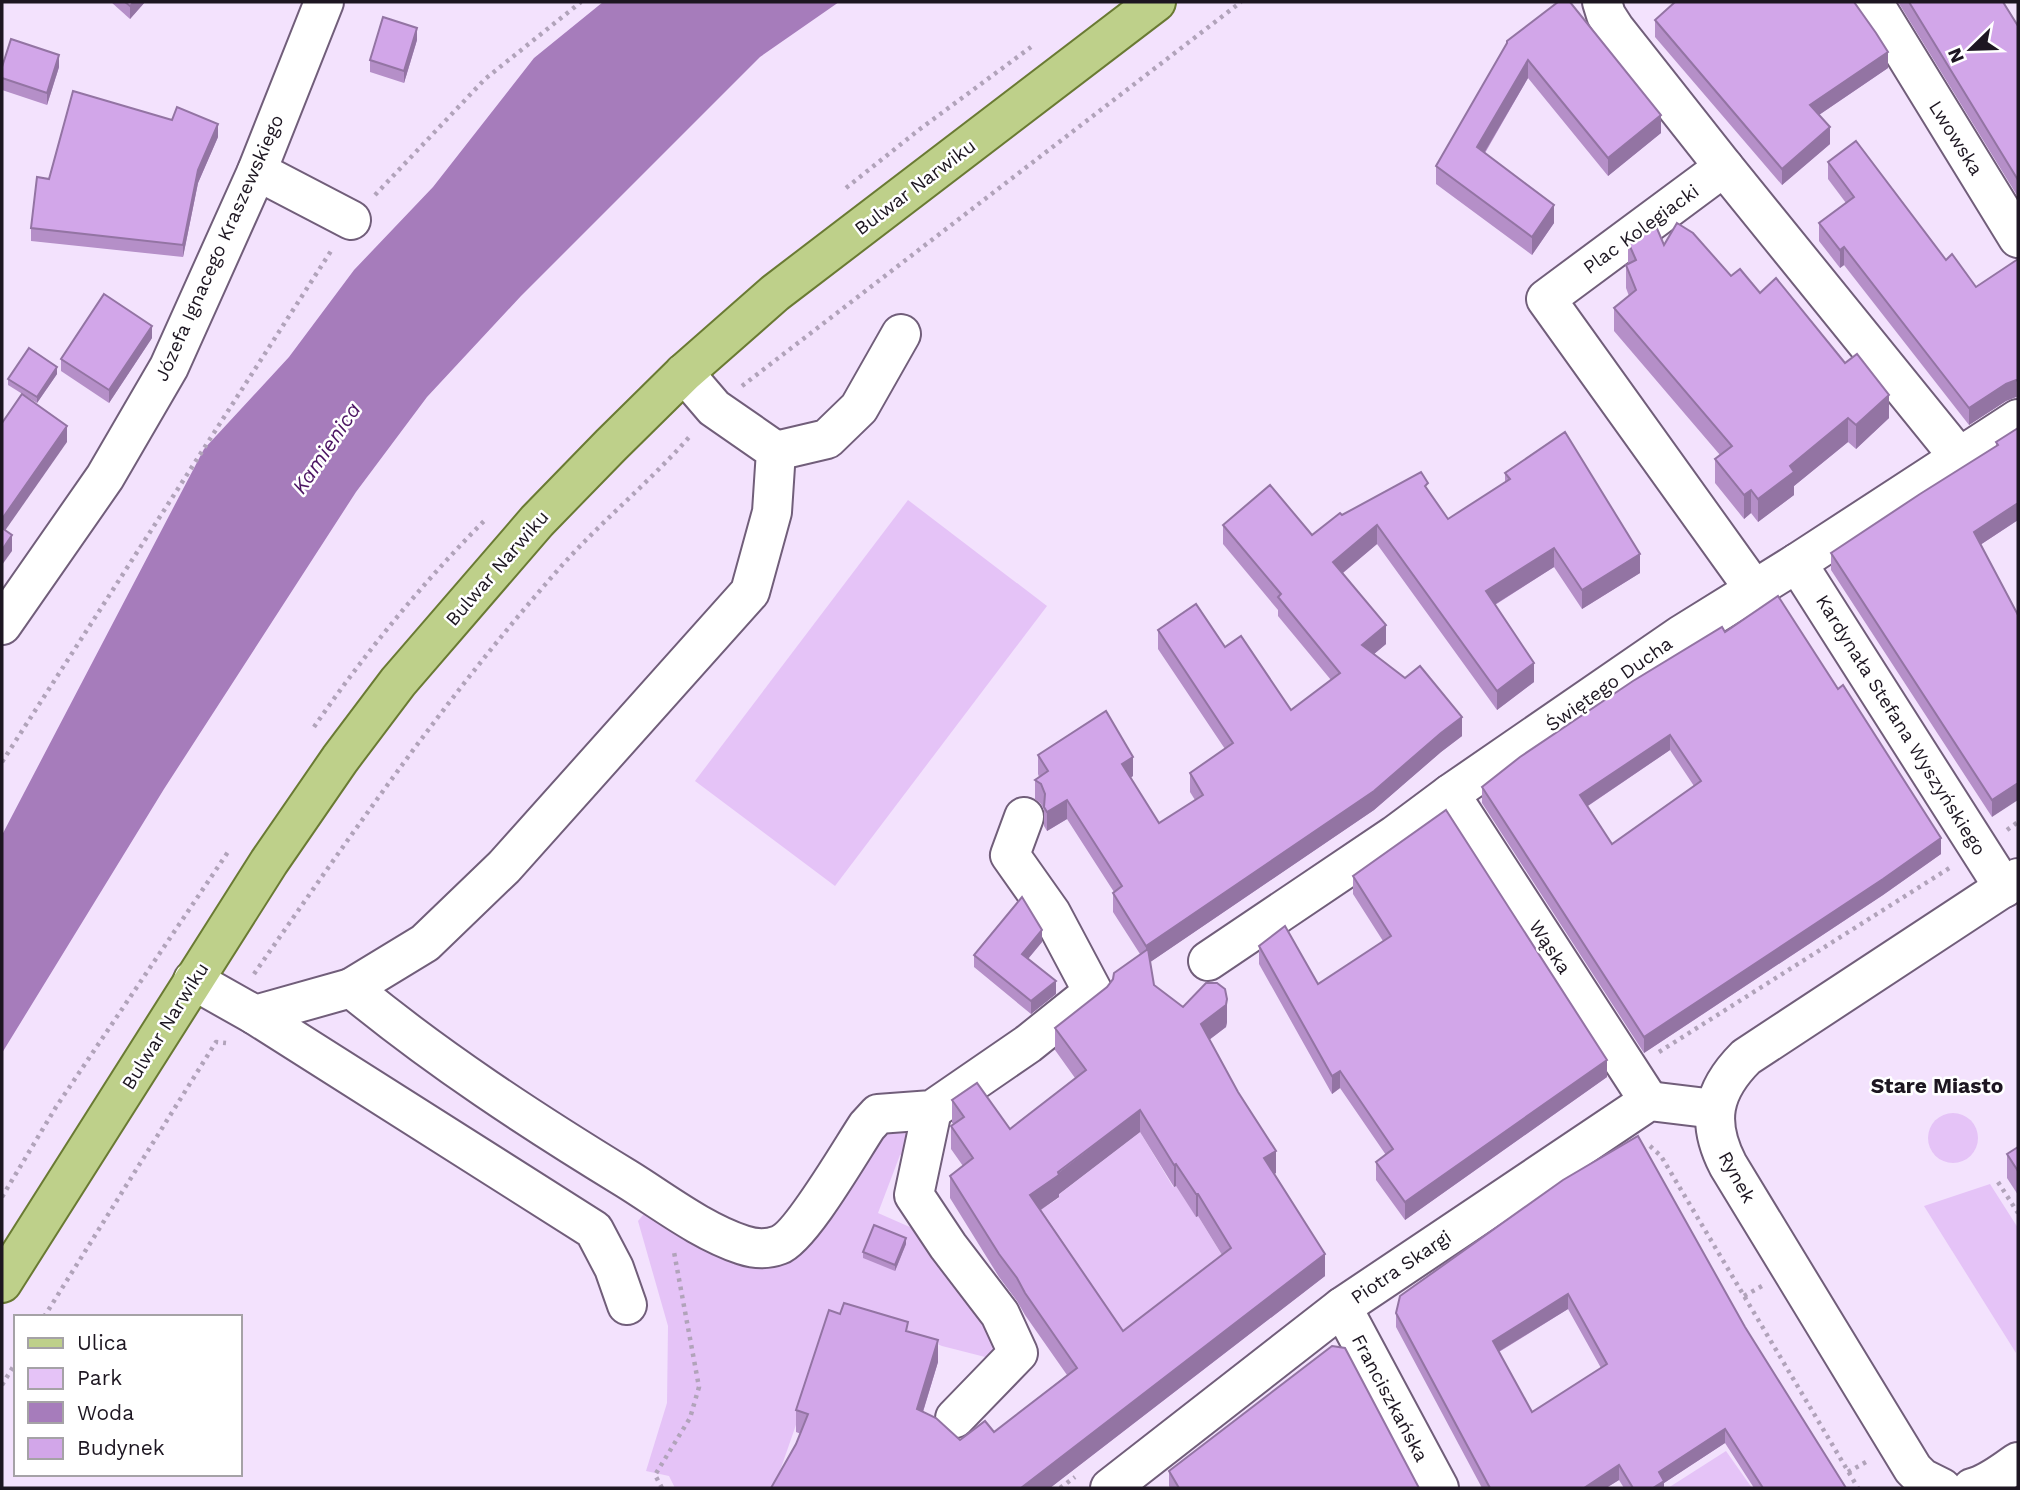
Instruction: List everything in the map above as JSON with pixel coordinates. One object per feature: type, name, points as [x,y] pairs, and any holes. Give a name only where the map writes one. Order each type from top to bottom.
[{"type":"main road","name":"Bulwar Narwiku","points":[[2,1283],[269,862],[340,759],[398,682],[537,521],[684,373],[775,293],[1156,2]]},
{"type":"street","points":[[1602,2],[1615,29],[1959,457]]},
{"type":"street","name":"Lwowska","points":[[1872,2],[2018,238]]},
{"type":"street","name":"Józefa Ignacego Kraszewskiego","points":[[2,625],[105,477],[169,367],[257,171],[309,8]]},
{"type":"street","name":"Plac Kolegiacki","points":[[1724,167],[1546,299],[1754,589]]},
{"type":"street","points":[[257,171],[351,219]]},
{"type":"street","points":[[684,373],[714,408],[776,451],[827,439],[859,408],[901,334]]},
{"type":"street","name":"Świętego Ducha","points":[[1208,961],[1395,835],[1450,793],[1681,635],[2018,419]]},
{"type":"street","points":[[244,1009],[351,988],[425,943],[504,867],[750,592],[772,512],[776,451]]},
{"type":"street","name":"Kardynała Stefana Wyszyńskiego","points":[[1797,563],[2011,883]]},
{"type":"street","name":"Wąska","points":[[1450,793],[1649,1101]]},
{"type":"street","points":[[351,988],[537,1124],[708,1230],[742,1245],[762,1250],[782,1244],[799,1230],[877,1114],[932,1111],[1028,1044],[1093,992],[1051,913],[1010,855],[1024,817]]},
{"type":"street","name":"Rynek","points":[[1942,1488],[1922,1478],[1913,1469],[1728,1165],[1719,1148],[1715,1109],[1720,1089],[1731,1072],[1746,1057],[2011,883]]},
{"type":"street","points":[[193,980],[244,1009],[594,1230],[614,1268],[627,1305]]},
{"type":"street","points":[[1649,1101],[1715,1109]]},
{"type":"street","name":"Piotra Skargi","points":[[1131,1482],[1342,1307],[1649,1101]]},
{"type":"street","points":[[932,1111],[914,1195],[948,1246],[1000,1314],[1018,1353],[955,1418]]},
{"type":"street","name":"Franciszkańska","points":[[1342,1307],[1439,1488]]},
{"type":"street","points":[[1972,1488],[1993,1479],[2018,1462]]},
{"type":"path","points":[[2,762],[351,219],[485,79],[581,2]]},
{"type":"path","points":[[45,1315],[216,1042],[244,1009],[344,842],[470,676],[558,569],[673,456],[714,408],[1241,2]]},
{"type":"path","points":[[1648,1059],[1956,863]]},
{"type":"path","points":[[216,1042],[229,1044]]},
{"type":"path","points":[[1643,1144],[1653,1147],[1661,1156],[1858,1488]]},
{"type":"path","points":[[1997,1182],[2018,1213]]},
{"type":"path","points":[[662,1488],[655,1475],[690,1418],[699,1387],[666,1203]]},
{"type":"path","points":[[2,1385],[14,1365]]},
{"type":"green space","points":[[908,500],[1047,606],[835,886],[695,781]]},
{"type":"green space","points":[[1953,1113],[1971,1120],[1978,1138],[1971,1156],[1953,1163],[1935,1156],[1928,1138],[1935,1120]]},
{"type":"green space","points":[[916,1123],[913,1153],[900,1155],[878,1213],[937,1239],[1002,1343],[993,1359],[942,1346],[915,1335],[828,1333],[774,1488],[675,1488],[669,1476],[646,1471],[667,1403],[668,1326],[638,1221],[648,1209],[749,1263],[880,1127]]},
{"type":"green space","points":[[1140,1132],[1173,1187],[1176,1186],[1198,1216],[1231,1270],[1123,1354],[1030,1217],[1059,1198],[1058,1195]]},
{"type":"green space","points":[[1990,1184],[2018,1228],[2016,1353],[1924,1206]]},
{"type":"green space","points":[[1726,1451],[1752,1488],[1668,1488]]},
{"type":"water","name":"Kamienica","points":[[603,2],[839,2],[760,57],[521,296],[427,397],[356,492],[164,789],[2,1053],[2,835],[204,449],[289,357],[354,270],[433,187],[534,58]]},
{"type":"building","points":[[1558,2],[1570,2],[1661,115],[1608,158],[1528,60],[1477,147],[1554,205],[1532,237],[1436,166],[1507,41]]},
{"type":"building","points":[[1675,2],[1854,2],[1888,52],[1810,105],[1830,127],[1782,169],[1655,20]]},
{"type":"building","points":[[1909,2],[2003,2],[2018,26],[2018,180]]},
{"type":"building","points":[[383,17],[417,28],[404,71],[370,60]]},
{"type":"building","points":[[11,39],[59,55],[47,93],[2,78],[2,67]]},
{"type":"building","points":[[73,91],[172,120],[177,107],[218,124],[198,170],[183,245],[31,228],[37,177],[49,179]]},
{"type":"building","points":[[1856,141],[1946,260],[1952,254],[1976,287],[2018,259],[2018,381],[2006,384],[1969,408],[1844,247],[1840,250],[1819,223],[1854,197],[1828,162]]},
{"type":"building","points":[[1677,223],[1693,233],[1731,276],[1740,269],[1760,293],[1776,278],[1845,363],[1857,354],[1889,395],[1856,425],[1848,418],[1790,466],[1794,472],[1758,499],[1751,490],[1744,495],[1715,459],[1732,446],[1614,308],[1636,290],[1626,265],[1636,260],[1628,242],[1656,226],[1664,245]]},
{"type":"building","points":[[104,294],[152,326],[109,390],[61,359]]},
{"type":"building","points":[[29,348],[57,367],[37,397],[8,379]]},
{"type":"building","points":[[22,394],[67,426],[2,519],[2,423]]},
{"type":"building","points":[[2018,428],[2018,503],[1974,532],[2018,615],[2018,783],[1992,800],[1831,553],[1998,445],[1996,442]]},
{"type":"building","points":[[1565,432],[1640,554],[1582,590],[1554,548],[1486,591],[1534,663],[1497,691],[1377,525],[1333,562],[1386,625],[1362,645],[1405,678],[1420,666],[1462,717],[1374,791],[1146,946],[1113,893],[1122,886],[1067,800],[1047,812],[1044,807],[1045,794],[1041,784],[1035,780],[1048,771],[1038,755],[1106,711],[1133,757],[1122,764],[1159,823],[1203,795],[1190,773],[1233,743],[1158,630],[1196,604],[1225,647],[1241,636],[1291,710],[1340,673],[1278,597],[1281,594],[1223,525],[1270,485],[1312,535],[1340,513],[1342,515],[1421,472],[1428,483],[1425,486],[1448,519],[1510,479],[1505,473]]},
{"type":"building","points":[[2,528],[12,535],[2,550]]},
{"type":"building","points":[[1778,596],[1838,689],[1843,685],[1941,838],[1644,1037],[1482,787],[1520,757],[1633,681],[1722,627],[1725,632]],"holes":[[[1670,735],[1701,781],[1612,844],[1580,795]]]},
{"type":"building","points":[[1446,810],[1607,1060],[1405,1202],[1376,1162],[1393,1149],[1340,1071],[1332,1076],[1259,946],[1285,926],[1318,984],[1391,936],[1353,876]]},
{"type":"building","points":[[1022,897],[1042,930],[1022,954],[1056,981],[1031,1001],[974,955]]},
{"type":"building","points":[[1148,949],[1154,985],[1183,1007],[1206,983],[1217,983],[1225,989],[1226,1005],[1201,1024],[1238,1092],[1276,1151],[1264,1158],[1325,1254],[1021,1488],[771,1488],[796,1444],[808,1414],[796,1410],[829,1310],[840,1314],[844,1303],[908,1322],[906,1331],[938,1340],[917,1409],[936,1418],[960,1440],[985,1421],[994,1432],[1077,1368],[999,1254],[950,1176],[973,1158],[951,1126],[964,1117],[952,1100],[977,1083],[1010,1129],[1086,1070],[1055,1028],[1107,987],[1114,973]],"holes":[[[1140,1110],[1174,1165],[1176,1164],[1198,1194],[1231,1248],[1123,1331],[1030,1195]]]},
{"type":"building","points":[[1638,1136],[1745,1327],[1846,1488],[1763,1488],[1725,1429],[1659,1472],[1664,1481],[1653,1488],[1633,1488],[1619,1465],[1584,1488],[1490,1488],[1396,1313],[1400,1296],[1563,1180]],"holes":[[[1568,1294],[1607,1364],[1532,1412],[1493,1341]]]},
{"type":"building","points":[[2018,1147],[2018,1171],[2007,1154]]},
{"type":"building","points":[[874,1225],[906,1238],[895,1265],[863,1252]]},
{"type":"building","points":[[1332,1346],[1345,1348],[1419,1488],[1179,1488],[1169,1471]]},
{"type":"district","name":"Stare Miasto","points":[[1937,1085]]}]
